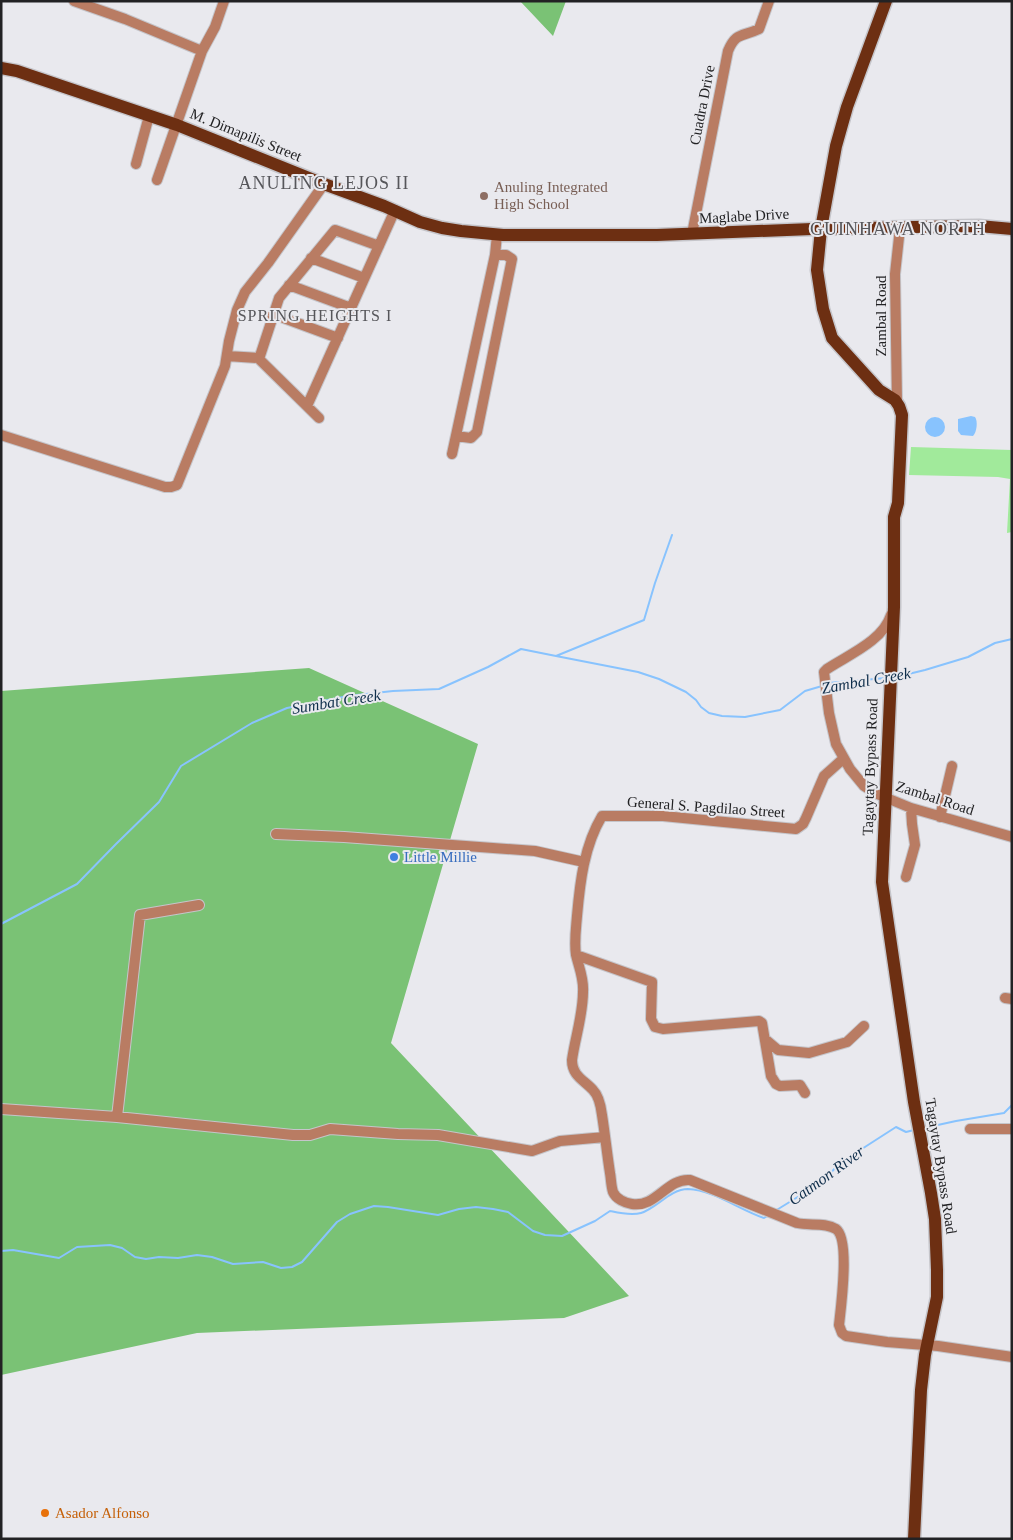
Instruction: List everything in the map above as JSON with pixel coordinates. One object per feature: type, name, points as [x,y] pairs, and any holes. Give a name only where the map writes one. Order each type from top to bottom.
[{"type":"main road","points":[[886,1],[847,107],[836,146],[818,252],[817,275],[823,309],[832,338],[879,390],[889,395],[897,403]]},
{"type":"main road","name":"M. Dimapilis Street","points":[[1,68],[17,71],[178,126],[395,210],[420,222],[442,228],[497,235],[657,236]]},
{"type":"main road","name":"Maglabe Drive","points":[[657,236],[822,229],[979,226],[1012,229]]},
{"type":"main road","name":"Tagaytay Bypass Road","points":[[897,403],[902,416],[902,438],[898,503],[894,517],[894,607],[882,882],[914,1102],[935,1219],[938,1270],[937,1297],[921,1390],[914,1539]]},
{"type":"street","points":[[74,1],[125,19],[202,51]]},
{"type":"street","points":[[157,180],[178,126],[202,51],[215,27],[224,1]]},
{"type":"street","name":"Cuadra Drive","points":[[692,234],[728,51],[732,40],[737,36],[758,29],[769,1]]},
{"type":"street","points":[[136,164],[149,116]]},
{"type":"street","points":[[1,436],[165,487],[176,485],[190,455],[225,366],[229,340],[237,310],[245,292],[268,264],[324,184]]},
{"type":"street","points":[[308,406],[395,210]]},
{"type":"street","name":"Zambal Road","points":[[897,403],[895,274],[900,228]]},
{"type":"street","points":[[259,358],[279,298],[334,230],[379,246]]},
{"type":"street","points":[[452,454],[495,255],[497,235]]},
{"type":"street","points":[[456,436],[471,438],[476,432],[512,259],[506,255],[495,255]]},
{"type":"street","points":[[312,258],[364,278]]},
{"type":"street","points":[[289,285],[351,308]]},
{"type":"street","points":[[274,314],[338,338]]},
{"type":"street","points":[[476,346],[493,349]]},
{"type":"street","points":[[227,356],[259,358],[319,418]]},
{"type":"street","name":"Zambal Road","points":[[894,607],[891,618],[884,630],[824,672],[834,737],[843,758],[860,783],[886,798],[940,817],[1012,837]]},
{"type":"street","name":"General S. Pagdilao Street","points":[[843,758],[824,776],[809,812],[800,827],[796,828],[663,816],[602,816],[584,862],[576,935],[576,955],[582,972],[584,991],[572,1066],[577,1076],[596,1094],[602,1112],[613,1192],[623,1201],[633,1204],[653,1200],[674,1184],[684,1180],[698,1183],[762,1210],[806,1225],[829,1226],[838,1232],[843,1242],[844,1262],[839,1325],[842,1333],[846,1336],[886,1342],[928,1344],[1012,1356]]},
{"type":"street","points":[[940,817],[952,766]]},
{"type":"street","points":[[906,877],[915,845],[912,808]]},
{"type":"street","points":[[276,834],[535,851],[584,862]]},
{"type":"street","points":[[117,1117],[140,915],[199,906]]},
{"type":"street","points":[[576,955],[652,982],[651,1019],[655,1026],[662,1029],[757,1020],[762,1023],[772,1076],[776,1084],[780,1086],[800,1085],[805,1093]]},
{"type":"street","points":[[765,1039],[778,1050],[809,1054],[847,1042],[864,1026]]},
{"type":"street","points":[[1,1109],[117,1117],[293,1135],[310,1135],[330,1129],[438,1135],[532,1152],[560,1141],[605,1137]]},
{"type":"street","points":[[970,1128],[1012,1129]]},
{"type":"green space","points":[[520,1],[566,1],[553,36]]},
{"type":"green space","points":[[911,447],[1012,450],[1012,532],[1007,533],[1010,479],[998,477],[909,475]]},
{"type":"green space","points":[[309,668],[478,744],[391,1043],[629,1296],[564,1318],[197,1333],[1,1375],[1,691]]},
{"type":"water","points":[[931,417],[939,417],[945,423],[945,431],[939,437],[931,437],[925,431],[925,423]]},
{"type":"water","points":[[975,417],[977,421],[973,436],[961,435],[958,431],[958,419]]},
{"type":"waterway","name":"Sumbat Creek","points":[[1,924],[77,884],[159,802],[181,766],[252,723],[287,708],[348,696],[393,691],[439,689],[488,667],[521,649],[556,656],[644,620],[672,535]]},
{"type":"waterway","name":"Zambal Creek","points":[[896,677],[968,657],[995,643],[1012,639]]},
{"type":"waterway","name":"Zambal Creek","points":[[556,656],[638,672],[659,679],[686,692],[709,713],[722,716],[745,717],[780,710],[805,691],[822,686]]},
{"type":"waterway","name":"Zambal Creek","points":[[828,683],[886,678]]},
{"type":"waterway","name":"Catmon River","points":[[924,1128],[1004,1113],[1012,1105]]},
{"type":"waterway","name":"Catmon River","points":[[775,1211],[822,1182],[840,1163],[896,1127],[906,1132],[914,1130]]},
{"type":"waterway","name":"Catmon River","points":[[1,1251],[13,1250],[59,1258],[77,1247],[110,1245],[122,1248],[135,1257],[146,1259],[159,1257],[178,1258],[197,1255],[212,1257],[233,1264],[263,1262],[281,1268],[292,1267],[302,1262],[337,1222],[350,1214],[374,1206],[438,1215],[459,1209],[476,1207],[493,1209],[508,1212],[533,1231],[545,1235],[562,1236],[595,1221],[610,1211],[629,1214],[641,1213],[647,1211],[669,1195],[688,1189],[707,1193],[764,1218],[769,1215]]},
{"type":"place","name":"Anuling Integrated High School","points":[[484,196]]},
{"type":"place","name":"Little Millie","points":[[394,857]]},
{"type":"place","name":"Asador Alfonso","points":[[45,1513]]},
{"type":"district","name":"ANULING LEJOS II","points":[[324,183]]},
{"type":"district","name":"GUINHAWA NORTH","points":[[898,229]]},
{"type":"district","name":"SPRING HEIGHTS I","points":[[315,315]]}]
